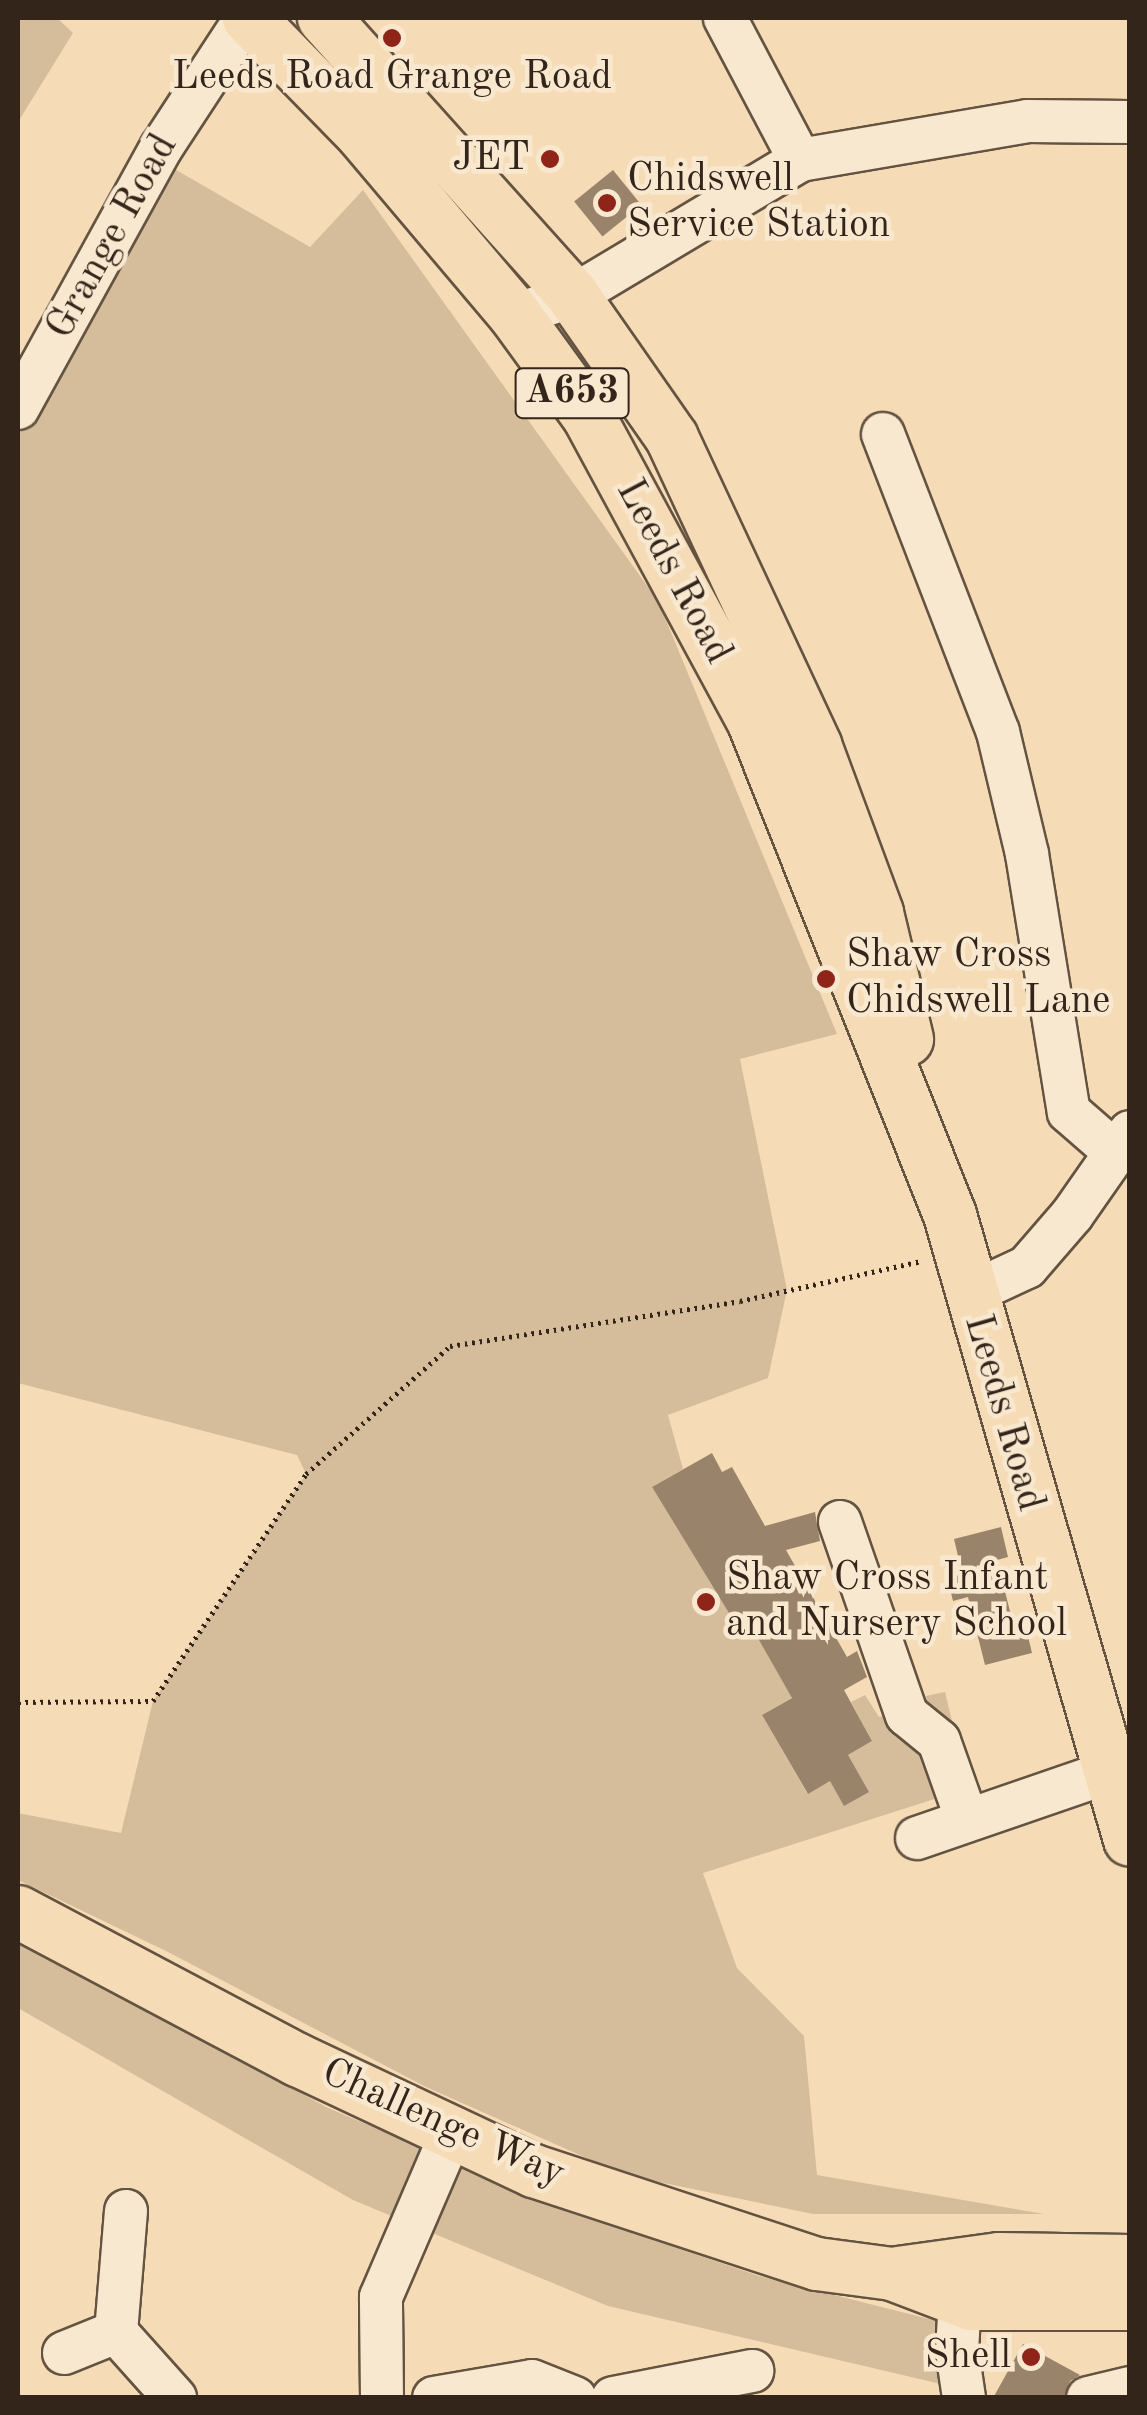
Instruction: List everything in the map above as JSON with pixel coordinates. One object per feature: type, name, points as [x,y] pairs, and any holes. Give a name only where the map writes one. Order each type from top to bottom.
[{"type":"main road","name":"Leeds Road","points":[[247,18],[364,135],[515,315],[589,416],[754,720],[960,1254]]},
{"type":"main road","name":"Leeds Road","points":[[324,18],[573,296],[672,438],[816,744],[876,913],[960,1254],[1119,1784],[1130,1840]]},
{"type":"main road","name":"Challenge Way","points":[[18,1912],[298,2060],[534,2170],[817,2264],[892,2274],[972,2304],[1130,2304]]},
{"type":"main road","name":"Challenge Way","points":[[892,2274],[999,2259],[1130,2262]]},
{"type":"street","name":"Grange Road","points":[[18,408],[161,148],[247,18]]},
{"type":"street","points":[[725,18],[800,160]]},
{"type":"street","points":[[515,315],[573,296],[800,160],[1026,121],[1130,122]]},
{"type":"street","points":[[883,434],[998,732],[1027,854],[1069,1112],[1117,1165],[1027,1267],[960,1254]]},
{"type":"street","points":[[840,1522],[908,1716],[939,1741],[967,1820]]},
{"type":"street","points":[[918,1838],[967,1820],[1119,1784]]},
{"type":"street","points":[[382,2398],[381,2297],[452,2132]]},
{"type":"street","points":[[126,2210],[116,2332],[124,2347],[174,2398]]},
{"type":"street","points":[[960,2299],[956,2351],[964,2398]]},
{"type":"street","points":[[64,2353],[116,2332]]},
{"type":"street","points":[[613,2398],[752,2371]]},
{"type":"street","points":[[434,2398],[532,2380],[575,2398]]},
{"type":"street","points":[[1088,2398],[1130,2388]]},
{"type":"path","points":[[18,1702],[154,1701],[306,1474],[450,1346],[740,1300],[960,1254]]},
{"type":"shaded area","points":[[18,18],[57,18],[73,33],[18,122]]},
{"type":"shaded area","points":[[164,163],[310,247],[363,190],[658,601],[837,1034],[740,1059],[787,1290],[768,1378],[668,1415],[683,1469],[652,1487],[735,1623],[757,1636],[798,1694],[762,1715],[807,1793],[830,1781],[848,1755],[872,1741],[851,1702],[865,1695],[879,1717],[927,1705],[926,1696],[945,1692],[961,1758],[944,1796],[703,1873],[737,1968],[804,2036],[817,2175],[1044,2214],[813,2214],[625,2175],[426,2087],[166,1951],[18,1880],[18,1813],[121,1833],[153,1701],[306,1474],[297,1455],[18,1383],[18,434]]},
{"type":"shaded area","points":[[18,1933],[326,2107],[571,2212],[759,2276],[949,2324],[945,2385],[608,2306],[353,2200],[18,2008]]},
{"type":"building","name":"Chidswell Service Station","points":[[613,170],[641,205],[602,236],[574,201]]},
{"type":"building","points":[[712,1453],[722,1472],[732,1467],[765,1526],[815,1512],[820,1541],[786,1550],[847,1657],[857,1651],[867,1677],[844,1690],[872,1741],[848,1755],[869,1792],[844,1806],[830,1781],[808,1794],[762,1715],[792,1698],[746,1617],[735,1623],[652,1487]]},
{"type":"building","points":[[1001,1527],[1008,1557],[997,1560],[1014,1627],[1025,1624],[1032,1653],[985,1665],[968,1597],[953,1601],[943,1560],[958,1556],[954,1539]]},
{"type":"building","name":"Shell","points":[[1023,2344],[1080,2375],[1070,2381],[1064,2398],[993,2398]]},
{"type":"place","name":"Leeds Road Grange Road","points":[[392,38]]},
{"type":"place","name":"JET","points":[[550,159]]},
{"type":"place","name":"Chidswell Service Station","points":[[607,203]]},
{"type":"place","name":"Shaw Cross Chidswell Lane","points":[[826,979]]},
{"type":"place","name":"Shaw Cross Infant and Nursery School","points":[[706,1602]]},
{"type":"place","name":"Shell","points":[[1031,2357]]}]
